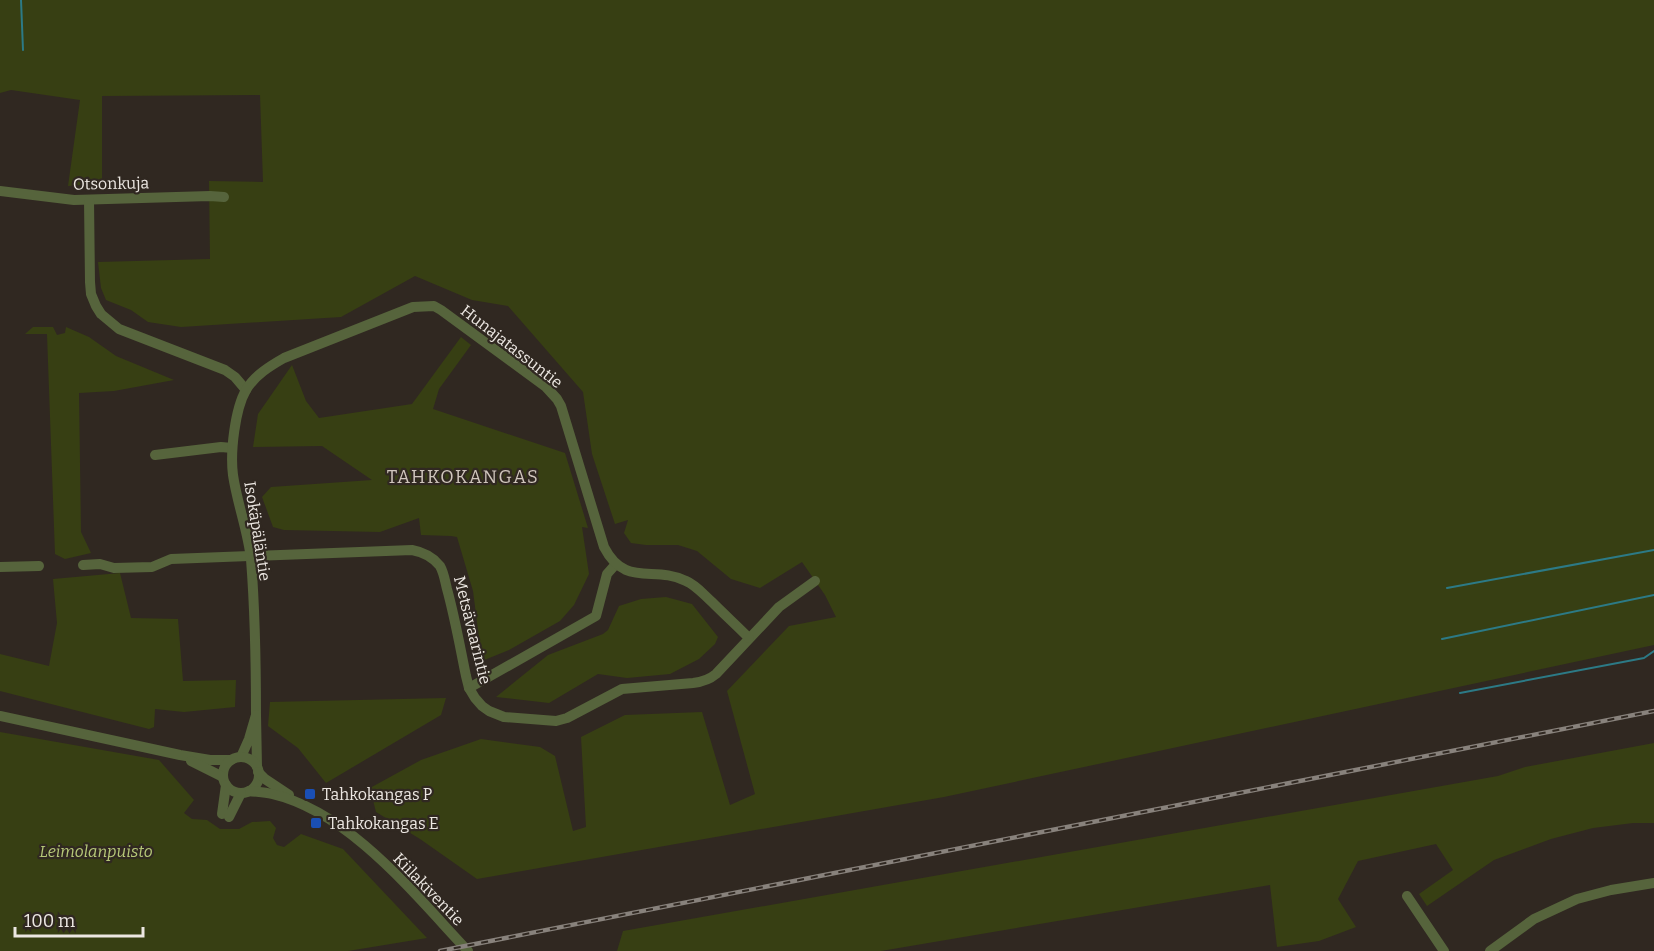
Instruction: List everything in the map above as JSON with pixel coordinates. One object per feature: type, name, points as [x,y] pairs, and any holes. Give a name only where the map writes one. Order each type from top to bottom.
[{"type":"street","name":"Otsonkuja","points":[[0,191],[54,199],[89,200],[224,197]]},
{"type":"street","points":[[89,200],[91,294],[101,314],[119,329],[225,370],[235,377],[246,390]]},
{"type":"street","name":"Hunajatassuntie","points":[[246,390],[267,368],[284,358],[413,307],[434,306],[546,387],[557,399],[604,547],[615,564]]},
{"type":"street","name":"Isokäpäläntie","points":[[246,390],[237,417],[232,448],[233,474],[250,556],[258,770]]},
{"type":"street","points":[[155,455],[221,447],[232,448]]},
{"type":"street","name":"Metsävaarintie","points":[[83,565],[100,564],[114,568],[152,567],[171,559],[412,550],[429,556],[443,572],[469,688],[482,706],[504,717],[556,721],[567,718],[622,689],[702,682],[716,674],[779,607],[815,581]]},
{"type":"street","points":[[469,688],[596,616],[607,574],[615,564],[628,572],[685,580],[749,638]]},
{"type":"street","points":[[0,567],[39,566]]},
{"type":"street","name":"Isokäpäläntie","points":[[236,758],[249,739],[256,714]]},
{"type":"street","points":[[0,716],[180,755],[210,760],[236,758],[250,760],[258,770],[257,782],[245,792],[226,815],[224,768],[236,758]]},
{"type":"street","points":[[180,755],[224,781],[233,791],[245,792]]},
{"type":"street","name":"Kiilakiventie","points":[[258,770],[265,779],[342,828],[375,855],[468,951]]},
{"type":"street","name":"Kiilakiventie","points":[[245,792],[276,795],[310,808]]},
{"type":"street","points":[[1490,951],[1534,919],[1577,899],[1611,890],[1654,883]]},
{"type":"street","points":[[1407,896],[1444,951]]},
{"type":"green space","points":[[0,0],[1654,0],[1654,645],[944,797],[477,879],[420,839],[376,812],[370,788],[421,760],[481,739],[540,747],[555,756],[573,831],[586,827],[581,737],[625,715],[702,712],[730,805],[755,794],[727,691],[789,626],[836,617],[825,595],[802,562],[760,588],[731,579],[697,551],[678,545],[631,543],[624,533],[628,520],[615,524],[592,454],[583,392],[508,306],[472,300],[415,276],[341,317],[181,327],[148,322],[131,310],[106,300],[101,288],[98,262],[210,259],[209,181],[263,182],[260,95],[102,96],[102,183],[68,186],[80,100],[11,90],[0,93]]},
{"type":"green space","points":[[33,327],[53,327],[57,335],[65,333],[66,327],[89,337],[116,356],[174,380],[114,391],[79,393],[81,532],[91,553],[65,559],[55,554],[47,334],[25,334]]},
{"type":"green space","points":[[461,337],[471,345],[439,389],[433,409],[565,453],[588,528],[582,527],[589,574],[574,605],[560,621],[509,650],[482,661],[473,591],[457,537],[421,535],[419,518],[380,532],[284,530],[273,527],[262,497],[271,487],[372,480],[322,446],[253,447],[258,414],[292,365],[306,401],[319,418],[412,404]]},
{"type":"green space","points":[[120,573],[131,618],[178,619],[183,681],[236,680],[235,707],[184,712],[155,709],[154,727],[149,729],[0,691],[0,654],[49,666],[57,623],[53,579]]},
{"type":"green space","points":[[666,597],[692,604],[718,637],[715,644],[699,659],[670,674],[627,678],[598,674],[549,703],[496,697],[548,655],[603,634],[608,630],[619,606],[641,599]]},
{"type":"green space","points":[[446,698],[441,715],[326,783],[298,748],[268,726],[270,702]]},
{"type":"green space","name":"Leimolanpuisto","points":[[0,732],[159,760],[194,800],[184,813],[192,819],[207,820],[220,829],[239,829],[252,822],[270,821],[276,828],[273,838],[277,845],[284,847],[301,834],[343,849],[427,938],[348,951],[0,951]]},
{"type":"green space","points":[[1654,743],[1654,823],[1593,828],[1551,839],[1494,860],[1427,906],[1419,894],[1453,870],[1436,844],[1358,861],[1338,899],[1356,927],[1319,941],[1277,947],[1270,885],[881,951],[617,951],[623,931],[1498,776],[1525,767]]},
{"type":"waterway","points":[[21,0],[23,50]]},
{"type":"waterway","points":[[1447,588],[1654,550]]},
{"type":"waterway","points":[[1442,639],[1654,595]]},
{"type":"waterway","points":[[1460,693],[1644,658],[1654,651]]},
{"type":"railway","points":[[440,951],[1654,711]]},
{"type":"place","name":"Tahkokangas P","points":[[310,794]]},
{"type":"place","name":"Tahkokangas E","points":[[316,823]]},
{"type":"district","name":"TAHKOKANGAS","points":[[463,477]]}]
